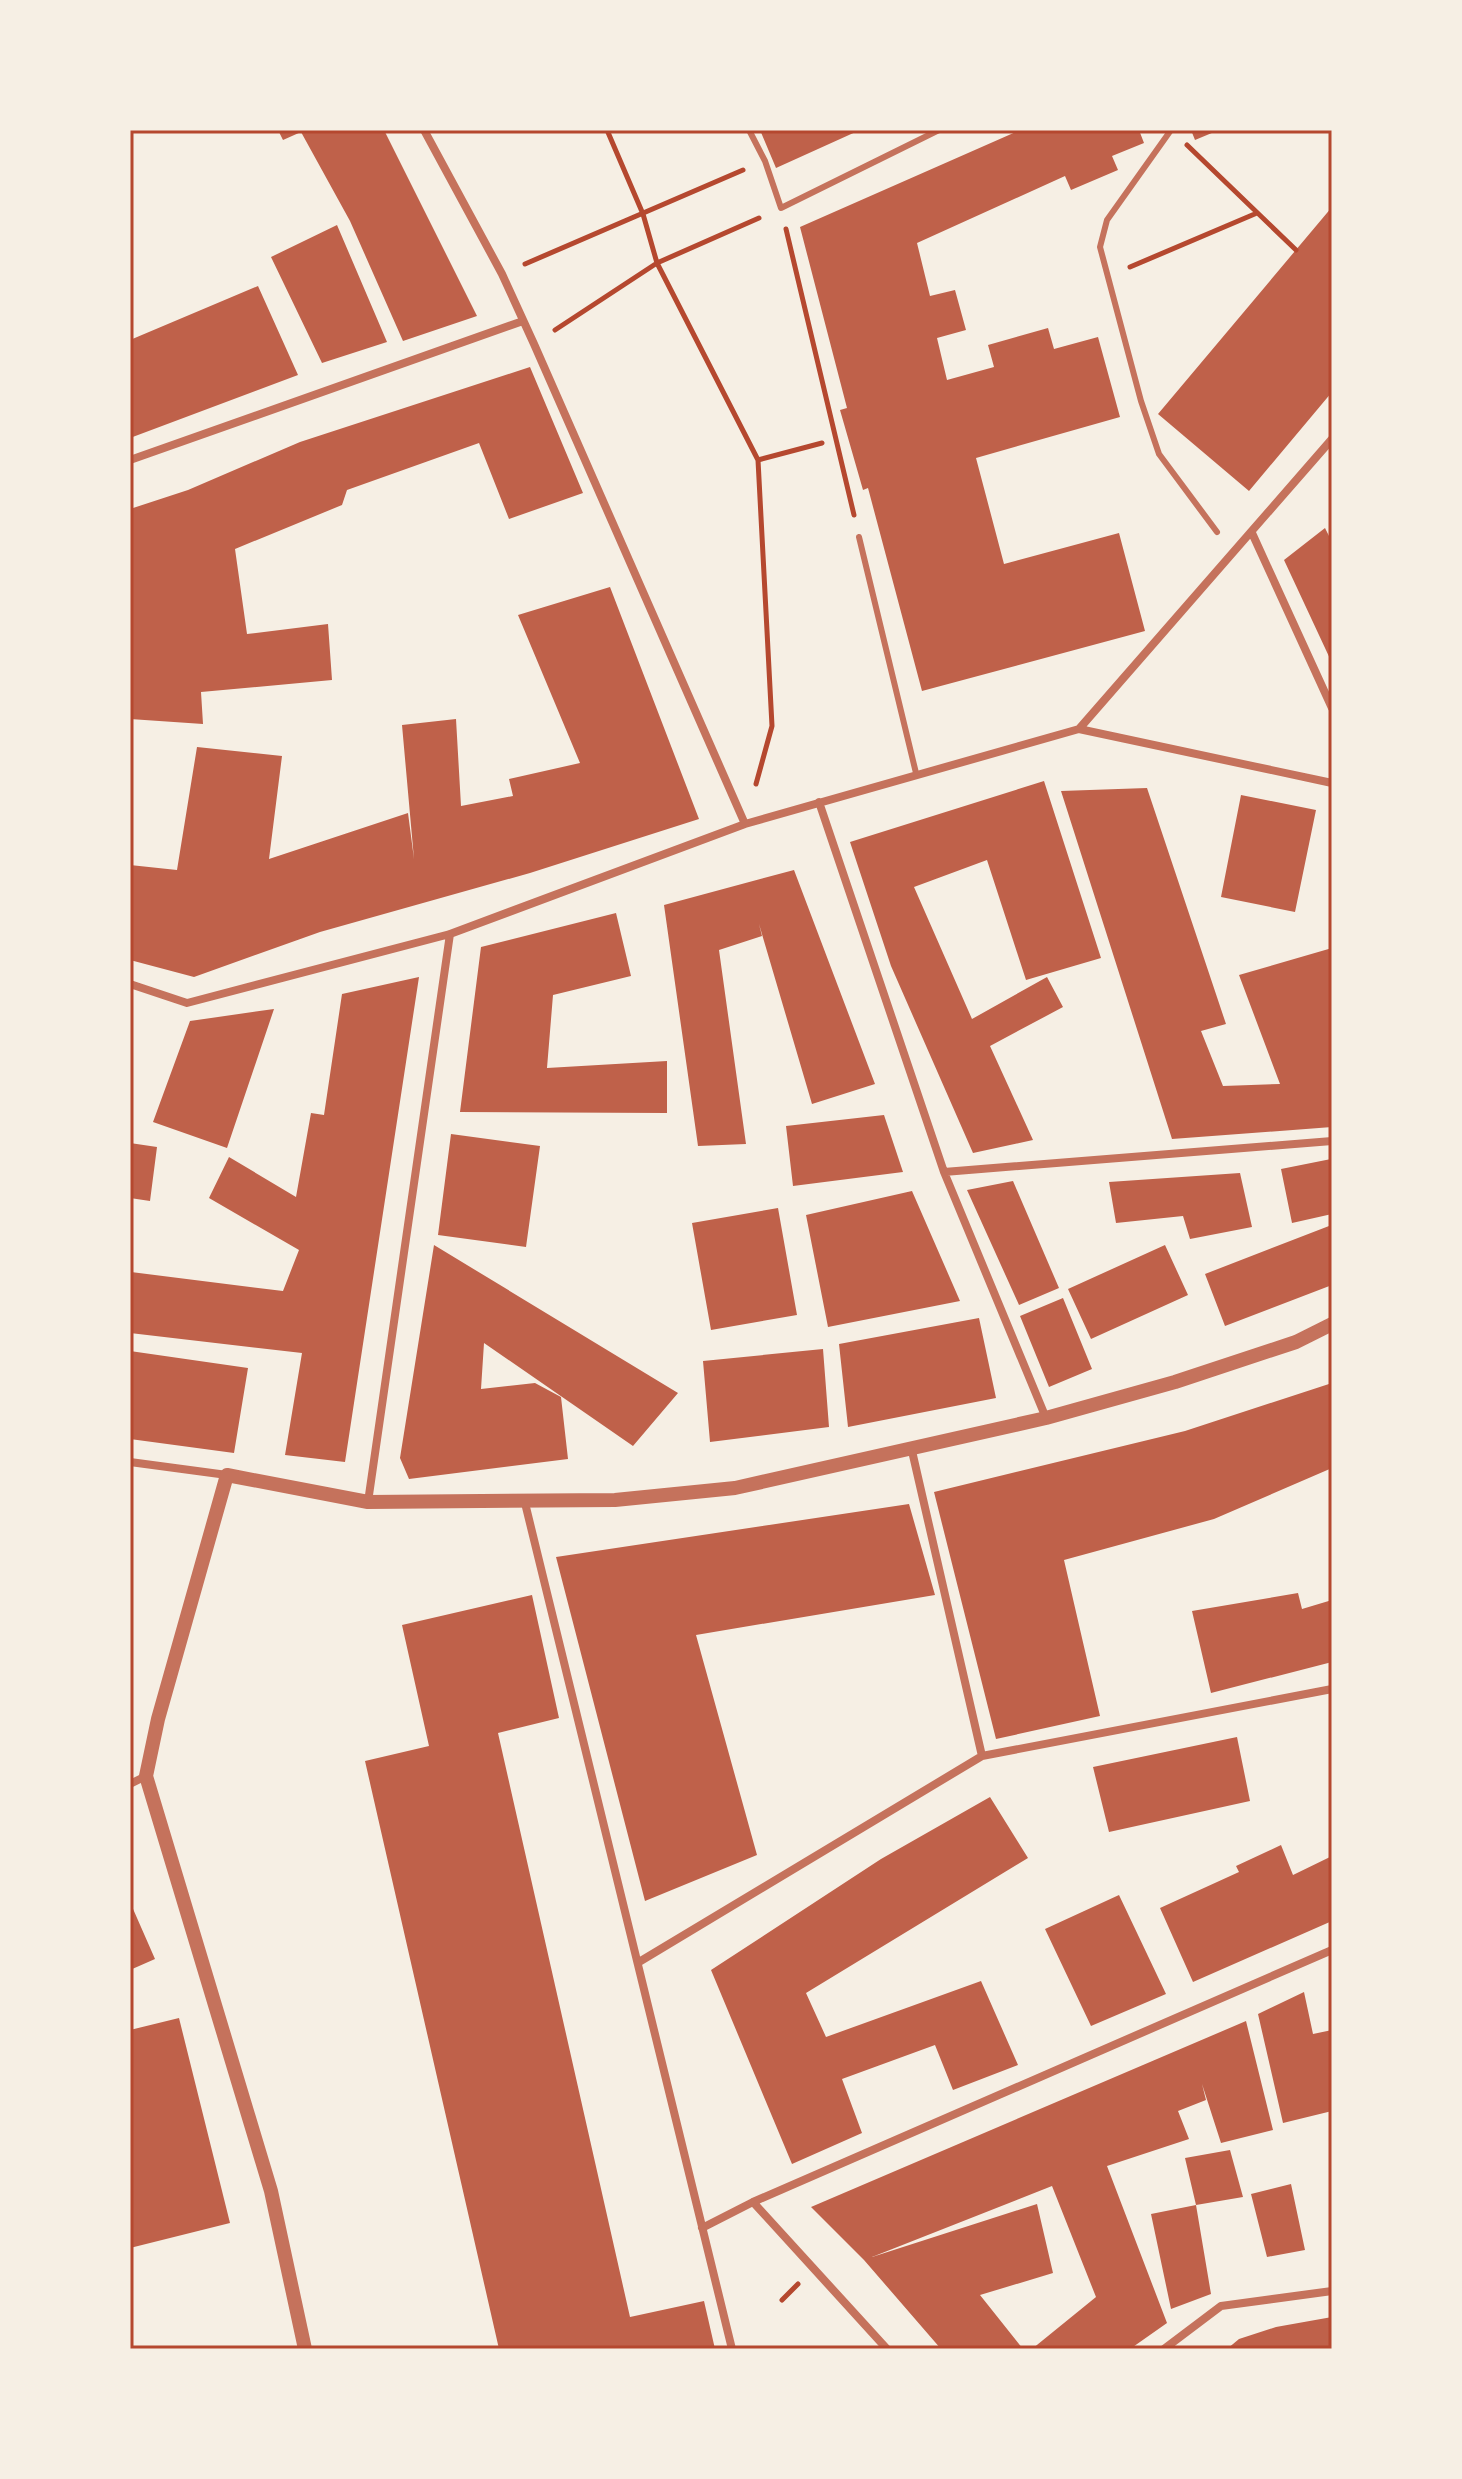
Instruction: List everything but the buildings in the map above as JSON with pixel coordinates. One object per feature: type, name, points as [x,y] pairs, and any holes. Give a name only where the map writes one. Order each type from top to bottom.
[{"type":"street","points":[[424,130],[502,274],[745,824]]},
{"type":"street","points":[[130,460],[523,321]]},
{"type":"street","points":[[1079,729],[1332,439]]},
{"type":"street","points":[[1252,533],[1332,708]]},
{"type":"street","points":[[130,984],[187,1003],[450,934],[745,824],[1079,729],[1332,783]]},
{"type":"street","points":[[819,802],[944,1172],[1046,1418]]},
{"type":"street","points":[[368,1502],[450,934]]},
{"type":"street","points":[[944,1172],[1332,1141]]},
{"type":"street","points":[[130,1462],[227,1475],[368,1502],[615,1500],[735,1488],[912,1451],[1046,1418],[1175,1382],[1296,1342],[1332,1324]]},
{"type":"street","points":[[912,1451],[982,1756]]},
{"type":"street","points":[[227,1475],[158,1719],[146,1776],[271,2191],[305,2349]]},
{"type":"street","points":[[525,1503],[732,2349]]},
{"type":"street","points":[[639,1962],[982,1756],[1332,1689]]},
{"type":"street","points":[[130,1784],[146,1776]]},
{"type":"street","points":[[702,2228],[753,2202],[1332,1950]]},
{"type":"street","points":[[753,2202],[887,2349]]},
{"type":"street","points":[[1164,2349],[1221,2306],[1332,2291]]},
{"type":"lane","points":[[749,130],[765,161],[781,208],[939,130]]},
{"type":"lane","points":[[1172,130],[1107,220],[1100,247],[1141,401],[1159,454],[1217,532]]},
{"type":"lane","points":[[859,537],[916,773]]},
{"type":"path","points":[[607,130],[643,214],[657,263],[758,460],[772,726],[745,824]]},
{"type":"path","points":[[1172,130],[1296,250]]},
{"type":"path","points":[[502,274],[765,161]]},
{"type":"path","points":[[534,344],[657,263],[781,208],[859,537]]},
{"type":"path","points":[[1130,267],[1257,213]]},
{"type":"path","points":[[758,460],[822,443]]}]
